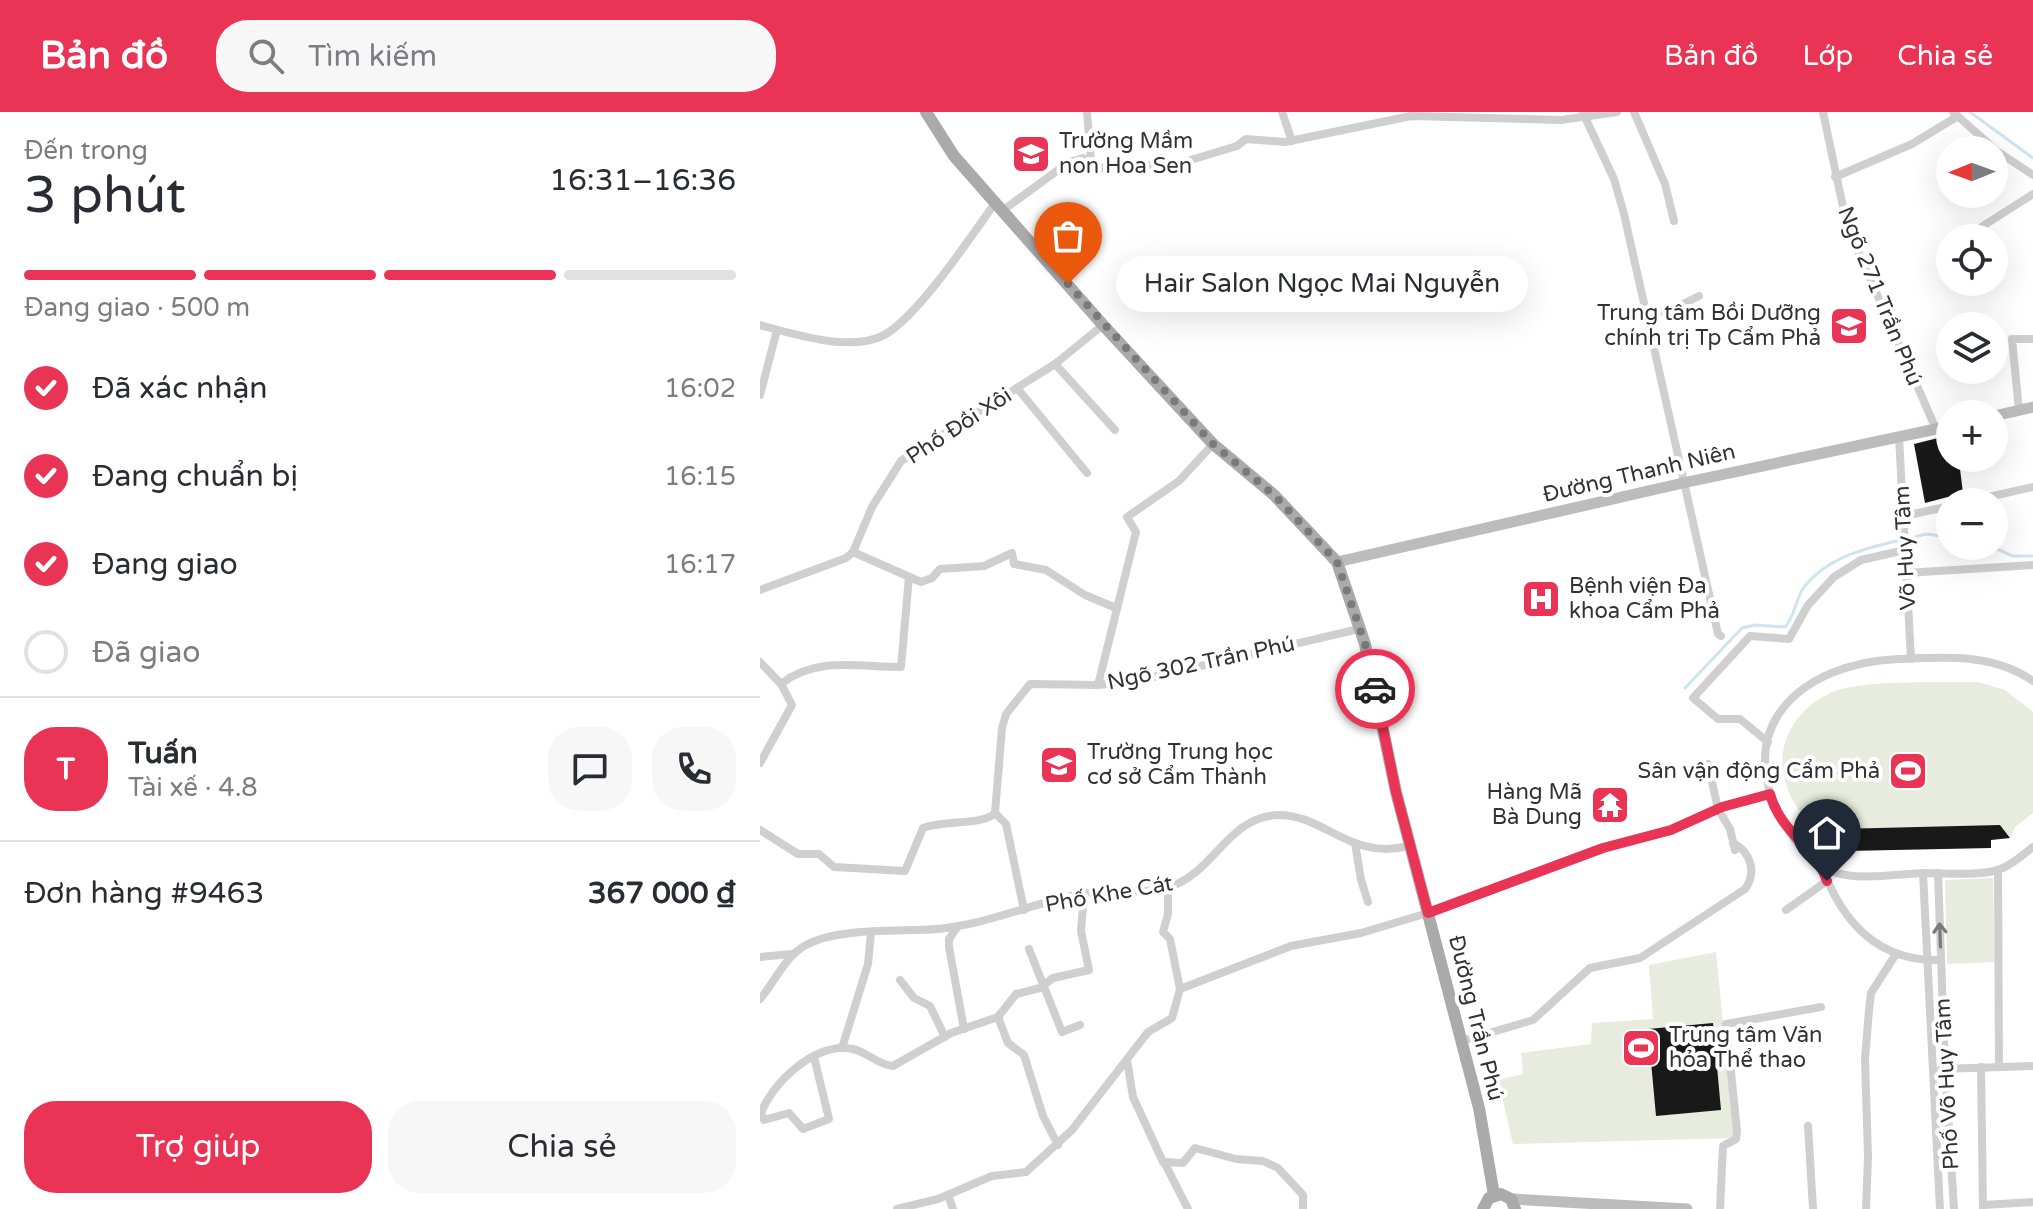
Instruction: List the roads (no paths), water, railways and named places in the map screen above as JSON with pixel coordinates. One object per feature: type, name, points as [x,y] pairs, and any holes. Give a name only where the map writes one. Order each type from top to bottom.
[{"type":"main road","name":"Đường Trần Phú","points":[[926,112],[945,145],[1103,325],[1213,444],[1274,495],[1337,562],[1365,644],[1409,846],[1481,1121],[1494,1195]]},
{"type":"main road","points":[[1483,1209],[1494,1195],[1513,1204]]},
{"type":"street","points":[[1087,112],[1091,160]]},
{"type":"street","points":[[1282,112],[1292,141]]},
{"type":"street","points":[[760,325],[811,338],[850,342],[881,337],[891,331],[932,289],[999,207],[1069,162],[1083,158],[1104,169],[1184,162],[1237,146],[1246,139],[1292,141],[1411,116],[1561,120],[1583,114],[1617,112]]},
{"type":"street","points":[[1634,112],[1665,184],[1674,221]]},
{"type":"street","name":"Ngõ 271 Trần Phú","points":[[1823,112],[1847,226],[1936,429]]},
{"type":"street","points":[[1583,114],[1614,179],[1718,634],[1721,636]]},
{"type":"street","points":[[1835,177],[1912,144],[1956,114],[1997,151],[2033,175]]},
{"type":"street","points":[[1986,224],[2033,194]]},
{"type":"street","points":[[1645,315],[1675,308],[1699,296]]},
{"type":"street","name":"Phố Đồi Xôi","points":[[853,552],[872,507],[901,461],[1055,364],[1103,325]]},
{"type":"street","points":[[760,395],[777,330]]},
{"type":"street","points":[[2019,410],[2012,339],[2033,339]]},
{"type":"street","points":[[1055,364],[1115,430]]},
{"type":"street","points":[[1017,388],[1087,473]]},
{"type":"street","points":[[2008,413],[2033,407]]},
{"type":"street","name":"Đường Thanh Niên","points":[[1337,562],[1936,429]]},
{"type":"street","name":"Võ Huy Tâm","points":[[1899,437],[1911,659]]},
{"type":"street","points":[[1098,685],[1136,532],[1127,517],[1179,481],[1213,444]]},
{"type":"street","points":[[2008,493],[2033,487]]},
{"type":"street","points":[[1904,516],[1936,509]]},
{"type":"street","points":[[1768,742],[1740,719],[1718,719],[1693,698],[1750,636],[1789,639],[1808,605],[1849,565],[1905,550]]},
{"type":"street","points":[[760,590],[813,568],[840,562],[853,552],[921,582],[928,581],[940,569],[984,566],[1012,553],[1014,564],[1046,570],[1085,595],[1116,608]]},
{"type":"street","points":[[1906,573],[2033,565]]},
{"type":"street","points":[[781,684],[796,672],[833,664],[901,667],[909,577]]},
{"type":"street","name":"Ngõ 302 Trần Phú","points":[[995,813],[1002,728],[1006,714],[1030,684],[1098,685],[1182,672],[1359,629]]},
{"type":"street","points":[[2033,681],[2001,664],[1972,658],[1878,660],[1851,666],[1812,682],[1793,695],[1780,711],[1768,742],[1773,805],[1792,836],[1833,872],[1863,875],[1998,870],[2033,847]]},
{"type":"street","points":[[760,662],[781,684],[792,705],[760,763]]},
{"type":"street","points":[[1462,1041],[1533,1020],[1581,973],[1604,963],[1640,958],[1745,889],[1752,875],[1750,863],[1742,848],[1734,846],[1730,829],[1718,809],[1708,764]]},
{"type":"street","points":[[1180,989],[1291,946],[1361,933],[1428,913],[1603,848],[1671,830],[1718,809],[1770,794]]},
{"type":"street","points":[[760,830],[798,854],[819,854],[834,867],[900,872],[909,865],[923,828],[954,820],[982,821],[990,819],[995,813],[1006,824],[1024,910]]},
{"type":"street","name":"Phố Khe Cát","points":[[771,959],[792,954],[817,940],[958,926],[1084,894],[1168,888],[1196,872],[1242,826],[1259,819],[1285,816],[1355,843],[1384,850],[1409,846]]},
{"type":"street","points":[[1355,843],[1368,902]]},
{"type":"street","points":[[1821,863],[1836,904],[1885,949],[1896,954],[1941,960]]},
{"type":"street","points":[[1998,870],[1999,1067]]},
{"type":"street","name":"Phố Võ Huy Tâm","points":[[1923,873],[1940,1209]]},
{"type":"street","name":"Phố Võ Huy Tâm","points":[[1938,873],[1954,1209]]},
{"type":"street","points":[[1786,910],[1827,881]]},
{"type":"street","points":[[897,1209],[948,1195],[992,1176],[1026,1172],[1058,1145],[1148,1032],[1172,1018],[1180,989],[1170,939],[1163,932],[1168,914],[1168,888]]},
{"type":"street","points":[[814,1057],[829,1119],[803,1129],[789,1113],[764,1120],[761,1113],[775,1088],[814,1057],[829,1049],[853,1049],[889,1066],[945,1037],[998,1017],[1016,994],[1043,985],[1053,978],[1089,970],[1081,931],[1084,894]]},
{"type":"street","points":[[958,926],[949,939],[949,947],[964,1029]]},
{"type":"street","points":[[842,1048],[868,964],[871,933]]},
{"type":"street","points":[[1029,949],[1062,1032],[1080,1025]]},
{"type":"street","points":[[760,999],[792,954]]},
{"type":"street","points":[[1866,1209],[1865,1059],[1871,993],[1896,954]]},
{"type":"street","points":[[760,957],[771,959],[779,975]]},
{"type":"street","points":[[900,980],[914,998],[930,1006],[945,1037]]},
{"type":"street","points":[[1720,1209],[1723,1146],[1736,1139],[1737,1131],[1726,1024],[1821,1007]]},
{"type":"street","points":[[998,1017],[1008,1043],[1024,1055],[1043,1116],[1058,1145]]},
{"type":"street","points":[[1127,1060],[1133,1097],[1188,1209]]},
{"type":"street","points":[[1932,1069],[2033,1066]]},
{"type":"street","points":[[1981,1067],[1983,1207],[2033,1202]]},
{"type":"street","points":[[1808,1126],[1813,1209]]},
{"type":"street","points":[[1165,1164],[1183,1163],[1195,1148],[1236,1159],[1263,1161],[1278,1168],[1301,1192],[1303,1209]]},
{"type":"street","points":[[948,1195],[953,1209]]},
{"type":"street","points":[[1513,1204],[1687,1209]]},
{"type":"waterway","points":[[1970,112],[2033,158]]},
{"type":"waterway","points":[[1911,538],[1936,535]]},
{"type":"waterway","points":[[1685,688],[1742,628],[1756,625],[1785,627],[1804,587],[1824,568],[1848,555],[1900,540]]},
{"type":"waterway","points":[[2008,554],[2033,556]]},
{"type":"place","name":"Trường Mầm non Hoa Sen","points":[[1031,154]]},
{"type":"place","name":"Hair Salon Ngọc Mai Nguyễn","points":[[1068,284]]},
{"type":"place","name":"Trung tâm Bồi Dưỡng chính trị Tp Cẩm Phả","points":[[1849,326]]},
{"type":"place","name":"Bệnh viện Đa khoa Cẩm Phả","points":[[1541,599]]},
{"type":"place","name":"Trường Trung học cơ sở Cẩm Thành","points":[[1059,765]]},
{"type":"place","name":"Sân vận động Cẩm Phả","points":[[1908,771]]},
{"type":"place","name":"Hàng Mã Bà Dung","points":[[1610,805]]},
{"type":"place","name":"Trung tâm Văn hóa Thể thao","points":[[1641,1048]]}]
